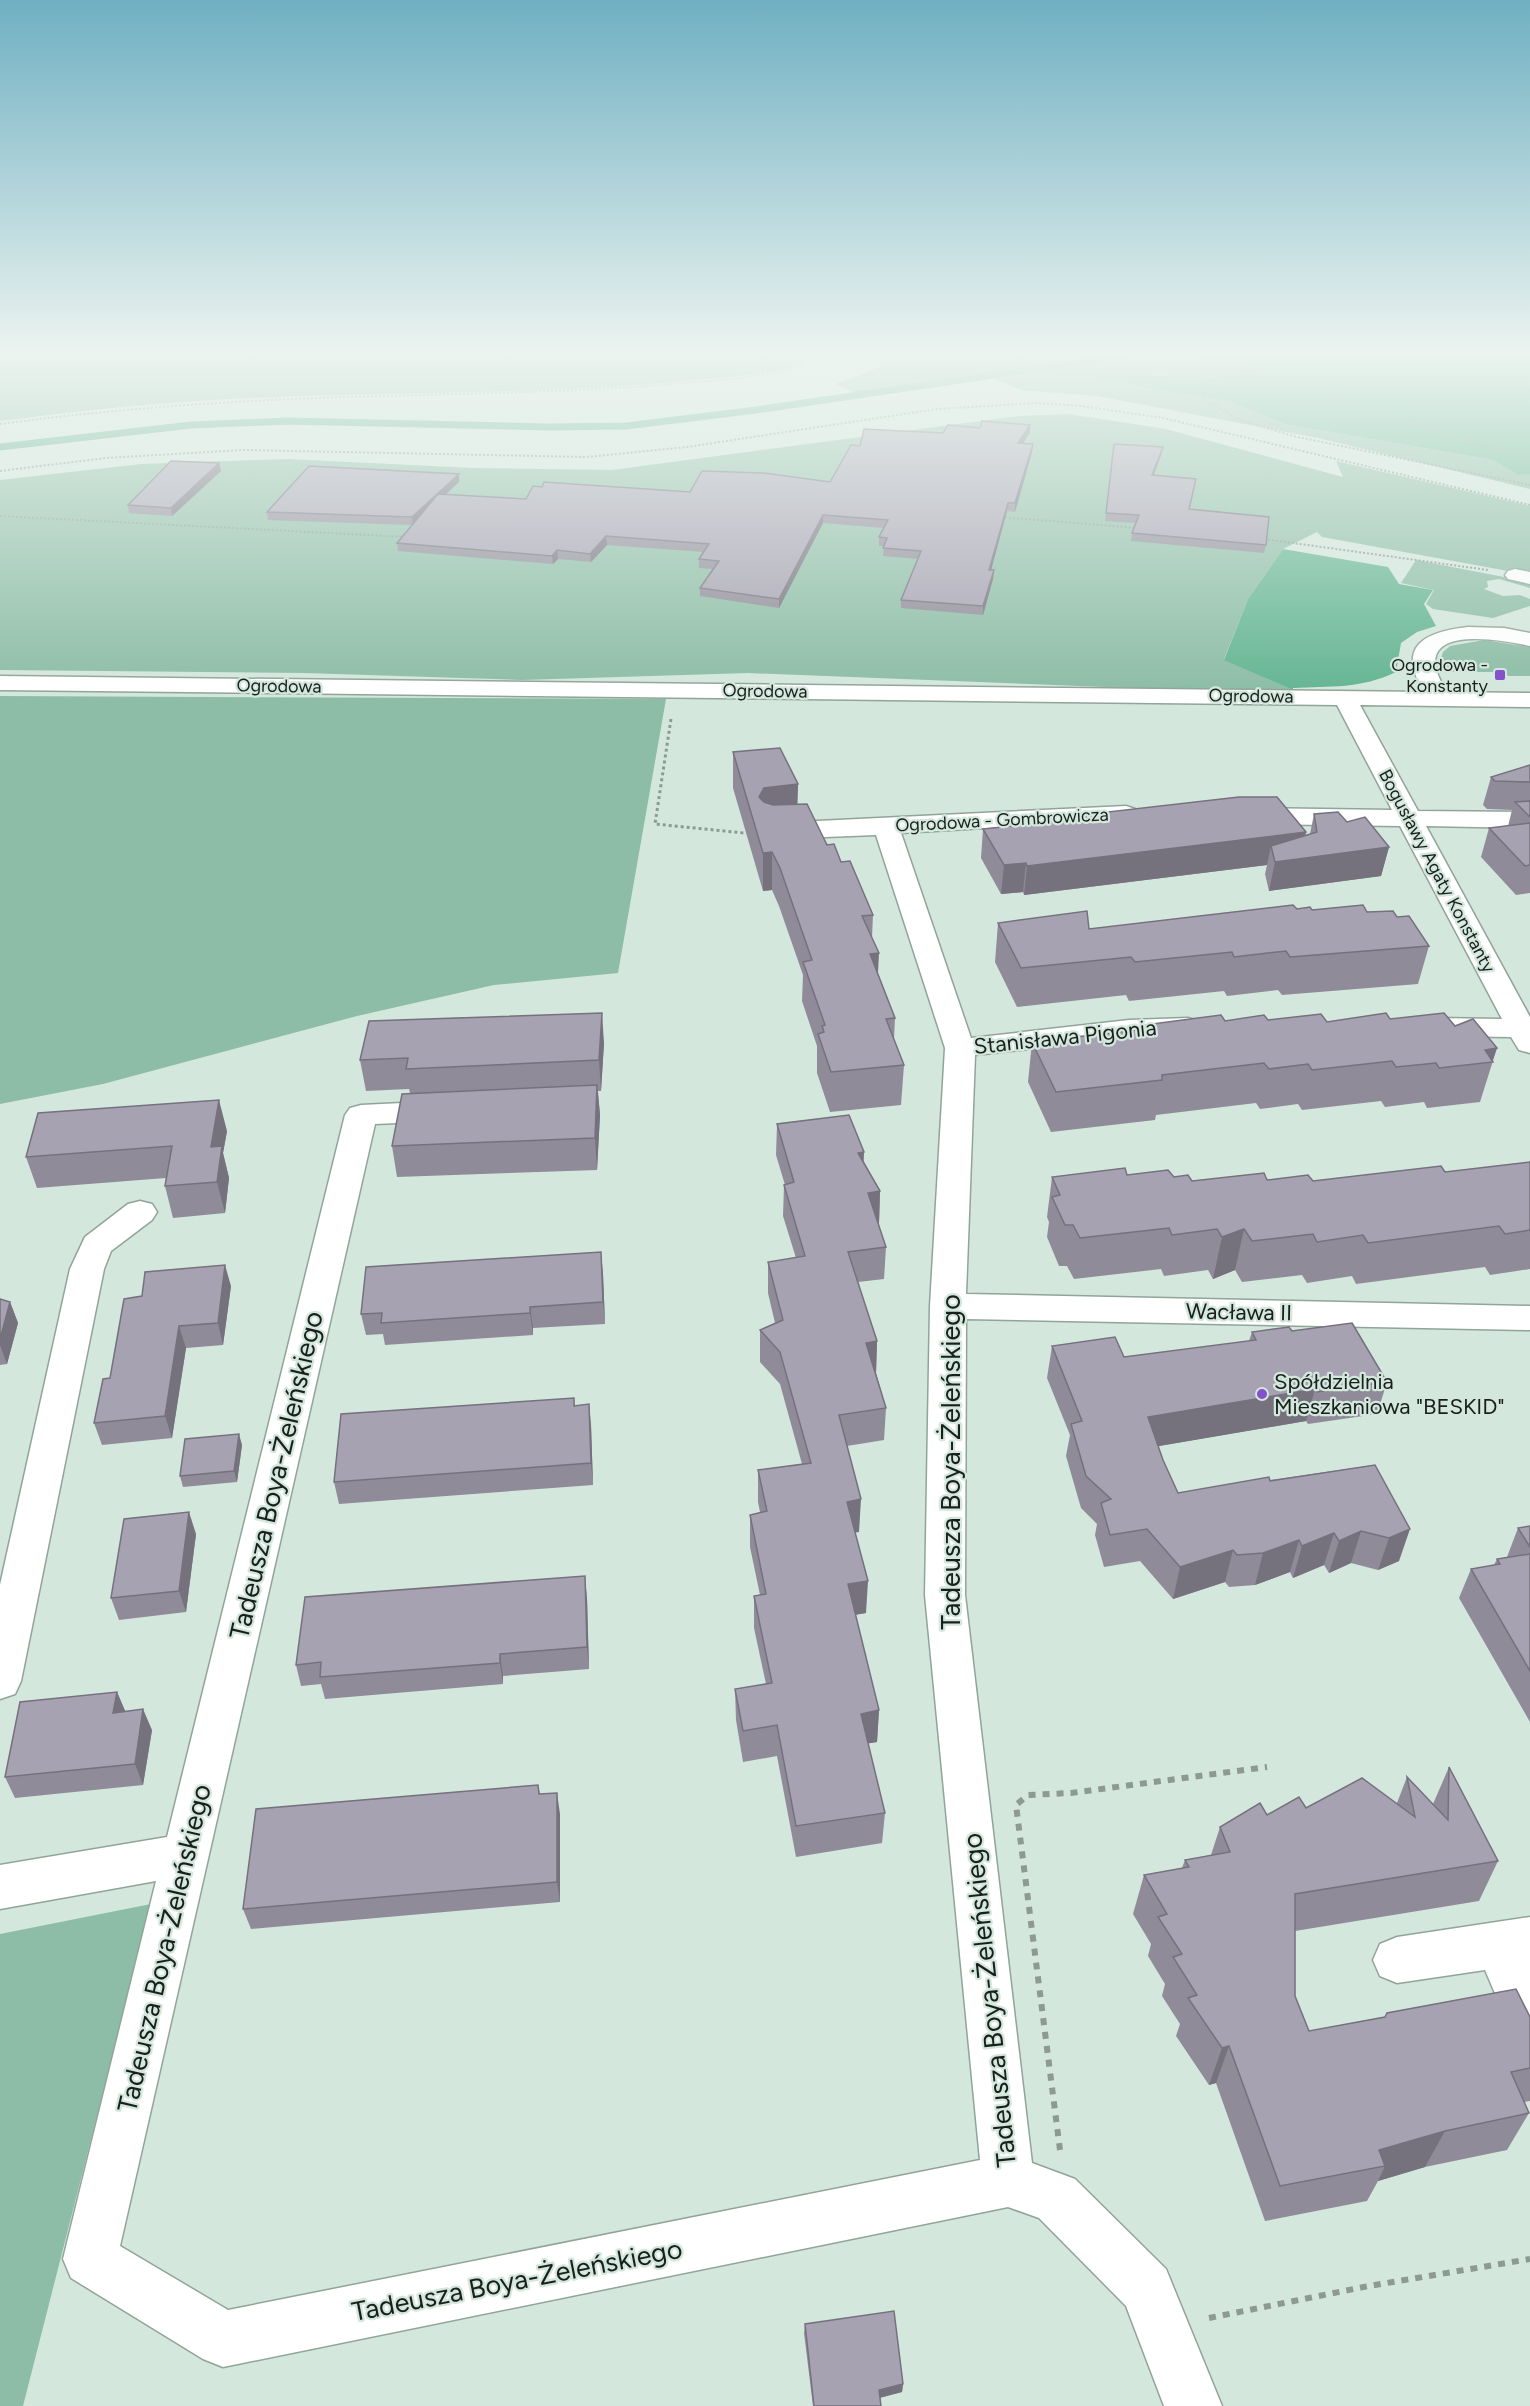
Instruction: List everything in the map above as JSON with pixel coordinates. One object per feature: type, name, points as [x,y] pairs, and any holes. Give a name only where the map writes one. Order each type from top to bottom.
[{"type":"street","points":[[1439,698],[1427,678],[1422,659],[1426,648],[1440,638],[1461,633],[1482,633],[1530,640]]},
{"type":"street","name":"Ogrodowa","points":[[0,683],[1530,700]]},
{"type":"street","name":"Bogusławy Agaty Konstanty","points":[[1344,697],[1527,1034]]},
{"type":"street","name":"Ogrodowa - Gombrowicza","points":[[774,832],[886,827],[1004,818],[1149,814]]},
{"type":"street","points":[[1229,816],[1530,820]]},
{"type":"street","name":"Tadeusza Boya-Żeleńskiego","points":[[487,1109],[361,1114],[90,2259],[223,2339],[1008,2181],[945,1595],[948,1306],[960,1048],[886,827]]},
{"type":"street","name":"Stanisława Pigonia","points":[[960,1048],[1130,1029],[1219,1025]]},
{"type":"street","points":[[1407,1027],[1527,1034]]},
{"type":"street","points":[[0,1681],[87,1269],[97,1245],[140,1212]]},
{"type":"street","name":"Wacława II","points":[[948,1306],[1530,1318]]},
{"type":"street","points":[[0,1887],[185,1855]]},
{"type":"street","points":[[1397,1959],[1514,1942],[1530,2016]]},
{"type":"street","points":[[1008,2181],[1056,2198],[1147,2288],[1193,2406]]},
{"type":"path","points":[[0,471],[22,468]]},
{"type":"path","points":[[1375,468],[1530,505]]},
{"type":"path","points":[[1449,468],[1530,485]]},
{"type":"path","points":[[627,488],[696,492]]},
{"type":"path","points":[[0,516],[416,538]]},
{"type":"path","points":[[993,516],[1147,529]]},
{"type":"path","points":[[1254,538],[1457,564],[1523,577]]},
{"type":"path","points":[[671,718],[655,824],[732,833],[774,832]]},
{"type":"path","points":[[1061,2156],[1016,1805],[1028,1795],[1071,1793],[1267,1767]]},
{"type":"path","points":[[1201,2319],[1369,2286],[1530,2259]]},
{"type":"green space","points":[[103,468],[1311,468],[1343,477],[1339,468],[1367,468],[1530,506],[1530,575],[1322,537],[1317,532],[1283,549],[1248,599],[1224,659],[1293,690],[1156,689],[748,673],[522,680],[304,673],[0,670],[0,480]]},
{"type":"green space","points":[[1444,468],[1507,468],[1518,475],[1530,474],[1530,489]]},
{"type":"green space","points":[[1507,468],[1530,468],[1530,474],[1518,475]]},
{"type":"green space","points":[[1283,549],[1388,567],[1399,584],[1433,590],[1424,604],[1436,626],[1417,632],[1401,643],[1396,672],[1358,684],[1293,688],[1293,690],[1224,660],[1248,599]]},
{"type":"green space","points":[[1416,560],[1530,582],[1530,588],[1499,579],[1487,581],[1488,587],[1484,589],[1503,596],[1520,595],[1530,599],[1530,606],[1493,618],[1433,609],[1426,604],[1434,590],[1401,583]]},
{"type":"green space","points":[[1484,640],[1530,647],[1530,676],[1508,676],[1504,672],[1449,672],[1441,658],[1443,652],[1450,646]]},
{"type":"green space","points":[[0,696],[666,699],[618,973],[494,985],[357,1016],[103,1084],[0,1104]]},
{"type":"green space","points":[[151,1904],[23,2406],[0,2406],[0,1934]]},
{"type":"building","points":[[164,468],[213,468],[171,508],[128,505]]},
{"type":"building","points":[[307,468],[459,474],[412,517],[267,512]]},
{"type":"building","points":[[838,468],[1026,468],[1015,503],[1008,503],[989,570],[994,570],[983,606],[901,600],[921,551],[883,548],[887,538],[879,537],[888,520],[823,515],[779,599],[700,588],[719,561],[699,559],[709,544],[606,536],[590,554],[557,550],[552,556],[397,543],[438,494],[526,499],[533,486],[542,487],[544,482],[690,492],[702,471],[764,473],[830,482]]},
{"type":"building","points":[[1111,468],[1155,468],[1152,475],[1196,479],[1189,509],[1269,517],[1266,545],[1132,533],[1139,515],[1106,513]]},
{"type":"building","points":[[780,748],[798,784],[764,788],[759,797],[764,802],[773,805],[807,804],[827,845],[834,844],[841,862],[850,861],[873,915],[862,916],[879,953],[870,954],[895,1018],[886,1019],[904,1065],[831,1072],[818,1034],[824,1032],[822,1026],[825,1025],[803,962],[812,960],[780,868],[772,852],[763,853],[733,752]]},
{"type":"building","points":[[1530,765],[1530,782],[1495,781],[1491,777]]},
{"type":"building","points":[[1239,797],[1277,797],[1306,832],[1027,866],[1026,863],[1004,865],[983,829],[1083,818],[1081,815]]},
{"type":"building","points":[[1530,801],[1530,817],[1515,802]]},
{"type":"building","points":[[1338,812],[1347,822],[1365,817],[1389,847],[1275,862],[1271,846],[1317,832],[1314,814]]},
{"type":"building","points":[[1530,823],[1530,865],[1525,866],[1489,828]]},
{"type":"building","points":[[1293,905],[1297,909],[1310,907],[1312,910],[1363,905],[1367,912],[1393,911],[1397,917],[1409,916],[1429,946],[1290,957],[1286,951],[1234,957],[1232,952],[1135,962],[1131,957],[1021,968],[998,923],[1087,911],[1089,929]]},
{"type":"building","points":[[602,1013],[599,1060],[406,1069],[408,1058],[360,1060],[369,1021]]},
{"type":"building","points":[[1386,1013],[1390,1019],[1444,1013],[1455,1026],[1473,1019],[1497,1048],[1485,1050],[1493,1062],[1439,1068],[1436,1063],[1396,1067],[1392,1061],[1312,1070],[1308,1064],[1269,1069],[1264,1063],[1162,1075],[1162,1080],[1056,1092],[1032,1042],[1146,1029],[1144,1025],[1221,1015],[1225,1021],[1264,1015],[1268,1020],[1321,1014],[1327,1022]]},
{"type":"building","points":[[597,1085],[595,1138],[392,1146],[402,1094]]},
{"type":"building","points":[[219,1100],[211,1147],[222,1146],[217,1182],[165,1186],[172,1146],[26,1157],[38,1113]]},
{"type":"building","points":[[849,1115],[864,1152],[858,1153],[880,1191],[868,1193],[886,1247],[848,1252],[877,1341],[866,1343],[886,1408],[839,1415],[861,1499],[847,1502],[868,1581],[848,1584],[879,1710],[861,1714],[885,1813],[796,1826],[777,1725],[743,1731],[735,1689],[772,1683],[754,1596],[766,1594],[750,1515],[767,1511],[758,1470],[811,1463],[780,1352],[760,1330],[783,1320],[768,1262],[805,1256],[784,1185],[794,1182],[777,1124]]},
{"type":"building","points":[[1530,1162],[1530,1230],[1505,1234],[1499,1226],[1368,1243],[1363,1235],[1317,1242],[1313,1234],[1252,1241],[1244,1229],[1222,1237],[1217,1229],[1172,1235],[1169,1228],[1080,1238],[1073,1225],[1065,1225],[1052,1197],[1060,1195],[1052,1177],[1125,1168],[1127,1175],[1168,1170],[1174,1177],[1188,1175],[1192,1181],[1264,1173],[1267,1180],[1308,1175],[1313,1181],[1441,1166],[1445,1172]]},
{"type":"building","points":[[601,1252],[603,1302],[530,1307],[530,1313],[381,1323],[382,1313],[361,1314],[366,1267]]},
{"type":"building","points":[[225,1265],[218,1323],[179,1326],[165,1416],[94,1423],[103,1379],[110,1378],[124,1299],[142,1296],[145,1272]]},
{"type":"building","points":[[0,1299],[10,1302],[0,1339]]},
{"type":"building","points":[[1352,1323],[1387,1382],[1317,1392],[1315,1389],[1148,1417],[1163,1460],[1178,1493],[1269,1477],[1270,1481],[1375,1465],[1410,1529],[1389,1538],[1361,1531],[1339,1541],[1334,1533],[1302,1546],[1299,1540],[1263,1553],[1237,1555],[1233,1550],[1180,1567],[1147,1529],[1110,1535],[1101,1503],[1111,1499],[1086,1476],[1071,1424],[1082,1421],[1052,1346],[1115,1337],[1124,1357],[1256,1340],[1252,1332],[1289,1327],[1292,1331]]},
{"type":"building","points":[[574,1398],[574,1406],[589,1404],[591,1463],[334,1482],[341,1414]]},
{"type":"building","points":[[239,1434],[234,1471],[180,1476],[185,1439]]},
{"type":"building","points":[[189,1512],[179,1591],[111,1598],[124,1519]]},
{"type":"building","points":[[1530,1526],[1530,1547],[1518,1528]]},
{"type":"building","points":[[1530,1554],[1530,1671],[1471,1569],[1500,1564],[1497,1559]]},
{"type":"building","points":[[585,1576],[587,1647],[500,1654],[500,1663],[320,1677],[321,1662],[296,1665],[305,1597]]},
{"type":"building","points":[[117,1692],[113,1713],[143,1709],[135,1764],[5,1777],[20,1702]]},
{"type":"building","points":[[1449,1767],[1498,1861],[1295,1894],[1295,1996],[1309,2031],[1385,2017],[1387,2013],[1516,1989],[1530,2017],[1530,2068],[1511,2072],[1529,2113],[1445,2131],[1379,2150],[1385,2166],[1280,2186],[1229,2046],[1222,2048],[1188,1998],[1197,1995],[1173,1957],[1182,1954],[1158,1917],[1167,1914],[1144,1875],[1189,1867],[1185,1860],[1230,1852],[1220,1827],[1260,1803],[1267,1815],[1299,1797],[1306,1808],[1362,1778],[1415,1817],[1407,1777],[1448,1820]]},
{"type":"building","points":[[538,1785],[539,1794],[557,1793],[557,1882],[243,1909],[256,1809]]},
{"type":"building","points":[[894,2311],[903,2384],[879,2390],[881,2406],[814,2406],[805,2324]]},
{"type":"place","name":"Ogrodowa - Konstanty","points":[[1500,675]]},
{"type":"place","name":"Spółdzielnia Mieszkaniowa \"BESKID\"","points":[[1262,1394]]}]
